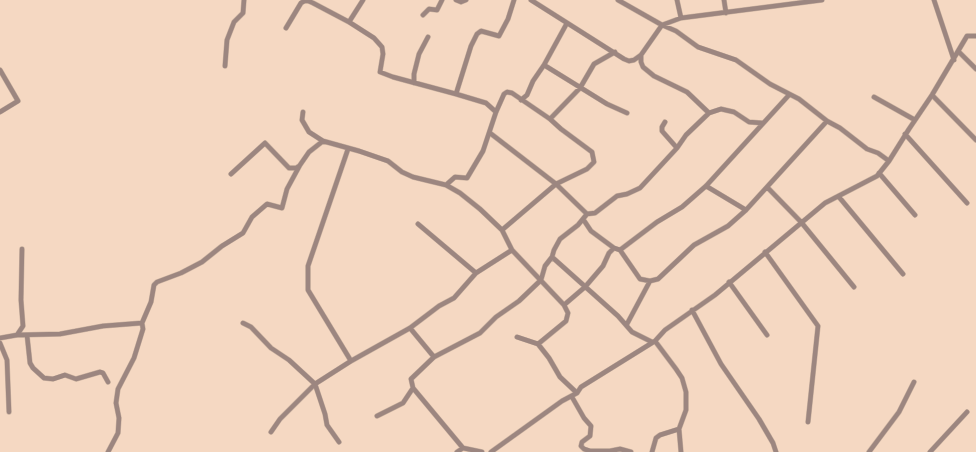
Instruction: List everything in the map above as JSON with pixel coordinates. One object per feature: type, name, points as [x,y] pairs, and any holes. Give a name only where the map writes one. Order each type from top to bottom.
[{"type":"street","points":[[225,66],[227,40],[234,22],[243,13],[244,0]]},
{"type":"street","points":[[286,28],[301,3],[306,0],[349,22],[374,38],[382,48],[380,72],[486,103],[496,112]]},
{"type":"street","points":[[349,22],[364,0]]},
{"type":"street","points":[[423,15],[429,8],[437,10],[442,0]]},
{"type":"street","points":[[456,0],[464,2],[466,0]]},
{"type":"street","points":[[456,94],[471,46],[477,34],[481,32],[499,36],[508,19],[514,0]]},
{"type":"street","points":[[531,0],[629,61],[641,55],[662,25],[681,18],[821,0]]},
{"type":"street","points":[[618,0],[676,31],[698,47],[736,60],[789,95],[799,99],[827,121],[889,162]]},
{"type":"street","points":[[677,0],[681,18]]},
{"type":"street","points":[[724,0],[726,12]]},
{"type":"street","points":[[768,0],[769,7]]},
{"type":"street","points":[[934,0],[954,60]]},
{"type":"street","points":[[521,100],[527,95],[533,81],[567,23]]},
{"type":"street","points":[[491,452],[562,401],[572,397],[581,387],[654,342],[665,330],[715,295],[825,203],[839,197],[879,173],[889,162],[959,52],[967,36],[976,36]]},
{"type":"street","points":[[414,82],[419,54],[428,37]]},
{"type":"street","points":[[550,119],[580,88],[594,64],[616,52]]},
{"type":"street","points":[[959,52],[976,69]]},
{"type":"street","points":[[641,55],[643,67],[654,76],[687,92],[709,113]]},
{"type":"street","points":[[544,65],[607,104],[627,113]]},
{"type":"street","points":[[0,70],[18,101],[0,112]]},
{"type":"street","points":[[446,186],[455,178],[467,178],[484,151],[496,112],[504,94],[507,92],[512,93],[550,119],[592,152],[594,162],[587,169],[556,184],[502,230]]},
{"type":"street","points":[[620,250],[657,222],[682,207],[706,186],[762,122],[789,95]]},
{"type":"street","points":[[932,95],[976,140]]},
{"type":"street","points":[[874,97],[915,120]]},
{"type":"street","points":[[535,274],[552,257],[560,239],[588,214],[595,213],[618,196],[640,188],[677,148],[686,135],[709,113],[721,109],[734,112],[749,122],[762,122]]},
{"type":"street","points":[[303,112],[302,120],[308,132],[323,141],[388,161],[402,172],[413,177],[446,186],[474,203],[502,230],[512,250],[564,305],[568,313],[566,321],[538,344]]},
{"type":"street","points":[[583,220],[591,231],[614,248],[620,250],[640,279],[650,281],[658,279],[694,245],[728,226],[746,210],[827,121]]},
{"type":"street","points":[[666,122],[662,127],[662,131],[677,148]]},
{"type":"street","points":[[490,133],[556,184],[588,214]]},
{"type":"street","points":[[906,134],[967,203]]},
{"type":"street","points":[[108,452],[118,433],[119,418],[116,403],[118,389],[134,358],[143,329],[142,323],[151,302],[154,285],[202,262],[245,231],[252,217],[267,204],[282,208],[287,190],[300,165],[308,152],[323,141]]},
{"type":"street","points":[[230,174],[265,143],[289,168],[296,168],[300,165]]},
{"type":"street","points":[[348,149],[308,266],[308,290],[351,361]]},
{"type":"street","points":[[879,173],[915,215]]},
{"type":"street","points":[[706,186],[746,210]]},
{"type":"street","points":[[766,187],[801,222],[854,287]]},
{"type":"street","points":[[839,197],[903,274]]},
{"type":"street","points":[[418,224],[476,273]]},
{"type":"street","points":[[564,305],[585,287],[603,266],[609,252],[614,248]]},
{"type":"street","points":[[17,335],[23,326],[21,300],[22,249]]},
{"type":"street","points":[[271,432],[280,419],[315,384],[351,361],[410,328],[439,306],[454,298],[476,273],[512,250]]},
{"type":"street","points":[[765,252],[818,326],[808,422]]},
{"type":"street","points":[[552,257],[627,324],[632,332],[654,342],[682,378],[686,392],[686,410],[679,429],[681,452]]},
{"type":"street","points":[[482,452],[463,448],[413,388],[411,379],[434,357],[480,333],[496,317],[519,301],[541,280],[545,266]]},
{"type":"street","points":[[627,324],[650,281]]},
{"type":"street","points":[[730,282],[767,335]]},
{"type":"street","points":[[692,310],[721,364],[758,419],[773,443],[776,452]]},
{"type":"street","points":[[0,338],[17,335],[60,334],[103,326],[142,323]]},
{"type":"street","points":[[243,323],[252,327],[271,348],[289,360],[315,384],[327,425],[339,442]]},
{"type":"street","points":[[410,328],[434,357]]},
{"type":"street","points":[[27,335],[30,364],[44,378],[53,379],[65,375],[76,379],[100,372],[103,373],[108,382]]},
{"type":"street","points":[[516,337],[538,344],[560,376],[577,393]]},
{"type":"street","points":[[0,343],[6,360],[9,412]]},
{"type":"street","points":[[869,452],[899,412],[914,382]]},
{"type":"street","points":[[377,416],[403,403],[413,388]]},
{"type":"street","points":[[572,397],[584,418],[592,426],[590,436],[582,442],[584,449],[590,451],[620,449],[631,452]]},
{"type":"street","points":[[930,452],[967,412]]},
{"type":"street","points":[[652,452],[656,438],[679,429]]},
{"type":"street","points":[[457,452],[463,448]]}]
